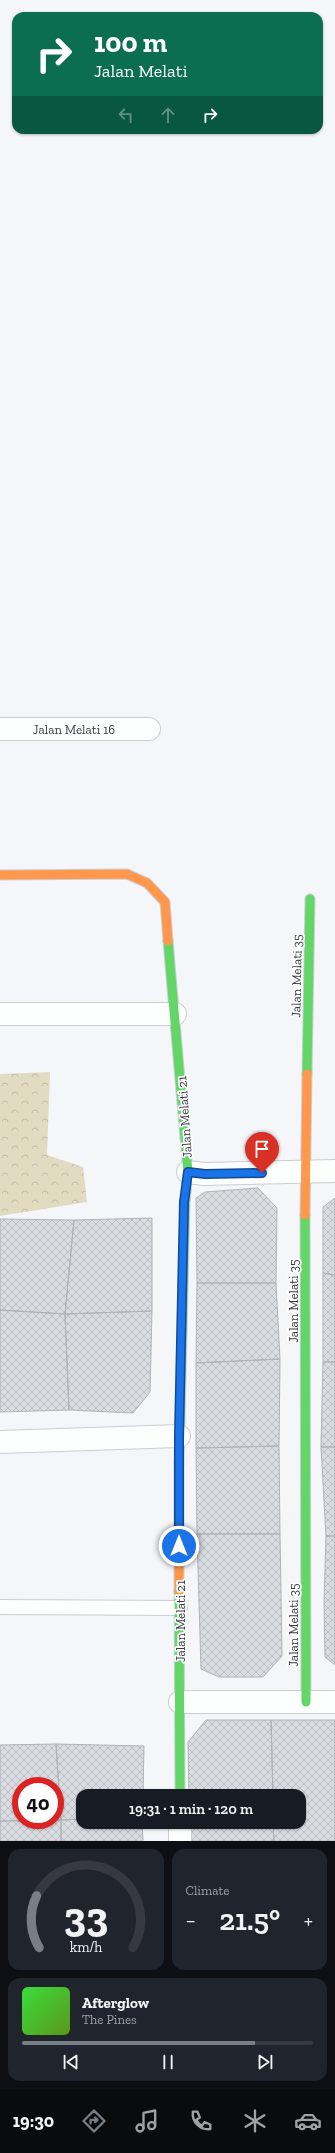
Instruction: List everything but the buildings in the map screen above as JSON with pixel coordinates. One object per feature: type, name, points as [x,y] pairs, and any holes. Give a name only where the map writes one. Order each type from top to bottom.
[{"type":"street","name":"Jalan Melati 16","points":[[0,729],[149,729]]},
{"type":"street","name":"Jalan Melati 21","points":[[0,875],[127,874],[147,883],[165,902],[176,1014],[188,1172],[184,1202],[179,1436],[180,1789]]},
{"type":"street","name":"Jalan Melati 35","points":[[306,1702],[305,1171],[310,899]]},
{"type":"street","points":[[0,1014],[176,1014]]},
{"type":"street","points":[[188,1172],[205,1174],[335,1171]]},
{"type":"street","points":[[0,1442],[179,1436]]},
{"type":"street","points":[[180,1702],[335,1702]]},
{"type":"street","points":[[180,1829],[180,1841]]},
{"type":"lane","points":[[0,1608],[180,1608]]},
{"type":"green space","points":[[50,1072],[47,1155],[83,1167],[87,1202],[0,1216],[0,1074]]},
{"type":"traffic: fast","points":[[307,1074],[310,899]]},
{"type":"traffic: fast","points":[[168,941],[188,1172],[185,1202],[179,1464]]},
{"type":"traffic: fast","points":[[305,1215],[306,1702]]},
{"type":"traffic: fast","points":[[179,1591],[180,1789]]},
{"type":"traffic: slow","points":[[0,875],[127,874],[147,883],[165,902],[168,941]]},
{"type":"traffic: slow","points":[[305,1215],[307,1074]]},
{"type":"traffic: slow","points":[[179,1464],[179,1591]]},
{"type":"route","points":[[179,1546],[179,1436],[184,1202],[188,1172],[205,1174],[262,1173]]}]
